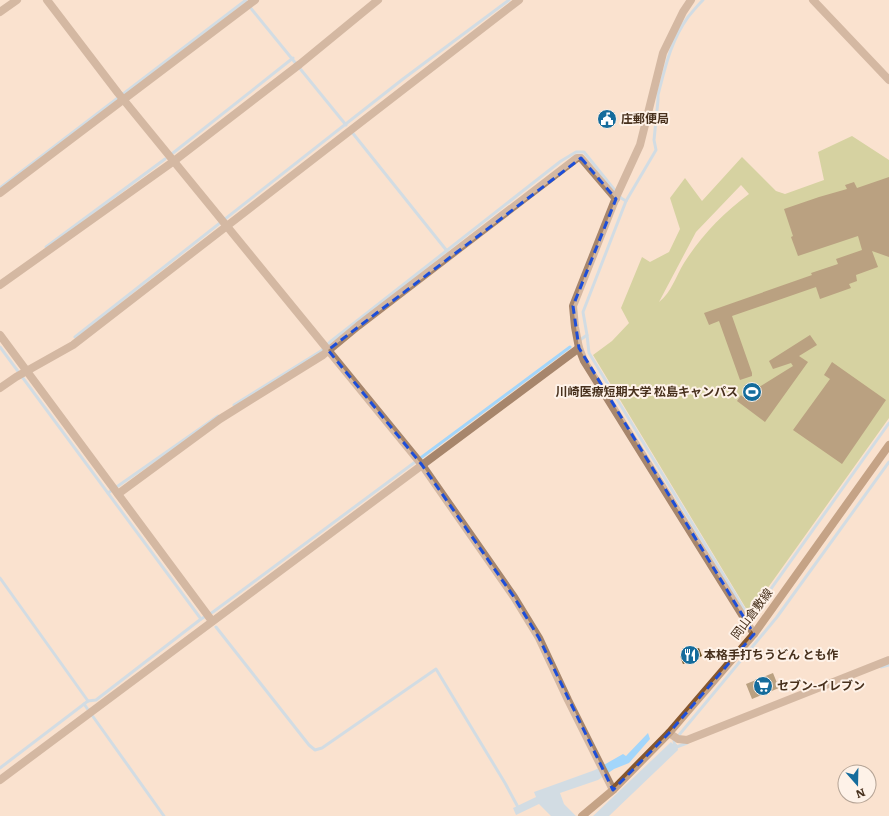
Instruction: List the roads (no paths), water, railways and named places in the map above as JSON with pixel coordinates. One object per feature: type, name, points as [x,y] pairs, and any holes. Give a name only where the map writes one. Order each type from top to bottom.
[{"type":"main road","name":"岡山倉敷線","points":[[582,816],[674,737],[754,634],[889,445]]},
{"type":"street","points":[[0,12],[17,0]]},
{"type":"street","points":[[47,0],[121,96],[419,461],[514,597],[539,638],[613,790]]},
{"type":"street","points":[[0,286],[174,161],[298,65],[378,0]]},
{"type":"street","points":[[0,388],[22,373],[73,345],[225,223],[350,131],[519,0]]},
{"type":"street","points":[[692,0],[683,12],[663,53],[640,145],[617,195],[573,306],[575,327],[579,348],[584,361],[754,634]]},
{"type":"street","points":[[813,0],[889,80]]},
{"type":"street","points":[[0,193],[121,96],[251,3]]},
{"type":"street","points":[[116,491],[220,419],[323,355],[326,348],[577,158],[581,158],[617,195]]},
{"type":"street","points":[[0,335],[22,373],[116,491],[209,617]]},
{"type":"street","points":[[0,780],[90,713],[209,617],[419,461],[579,348]]},
{"type":"street","points":[[674,737],[687,740],[889,660]]},
{"type":"water","points":[[648,733],[650,739],[629,763],[614,769],[598,780],[560,793],[564,804],[576,816],[551,816],[539,804],[516,815],[513,808],[536,797],[534,792],[595,770],[623,754],[626,756]]},
{"type":"water","points":[[671,742],[673,744],[677,744],[678,750],[609,816],[593,816]]},
{"type":"waterway","points":[[0,188],[246,0]]},
{"type":"waterway","points":[[75,337],[403,79],[509,0]]},
{"type":"waterway","points":[[703,0],[688,17],[673,45],[658,95],[654,140],[656,150],[626,201],[583,312],[589,353],[747,614],[753,614],[889,423]]},
{"type":"waterway","points":[[245,1],[346,125]]},
{"type":"waterway","points":[[173,153],[293,58]]},
{"type":"waterway","points":[[351,131],[447,251]]},
{"type":"waterway","points":[[234,405],[321,351],[330,342],[561,161],[576,152],[584,152],[621,198],[626,201]]},
{"type":"waterway","points":[[46,247],[165,159]]},
{"type":"waterway","points":[[580,340],[587,335]]},
{"type":"waterway","points":[[0,347],[201,619]]},
{"type":"waterway","points":[[88,701],[96,700],[201,619],[213,612],[570,347]]},
{"type":"waterway","points":[[108,493],[218,416]]},
{"type":"waterway","points":[[675,748],[674,741],[777,617],[889,462]]},
{"type":"waterway","points":[[0,578],[88,701],[0,768]]},
{"type":"waterway","points":[[216,627],[309,745],[315,750],[322,748],[436,669],[505,783],[519,809]]},
{"type":"waterway","points":[[881,667],[889,665]]},
{"type":"waterway","points":[[84,704],[164,816]]},
{"type":"waterway","points":[[674,748],[687,743]]},
{"type":"place","name":"庄郵便局","points":[[607,119]]},
{"type":"place","name":"川崎医療短期大学 松島キャンパス","points":[[752,392]]},
{"type":"place","name":"本格手打ちうどん とも作","points":[[690,655]]},
{"type":"place","name":"セブン-イレブン","points":[[763,686]]}]
